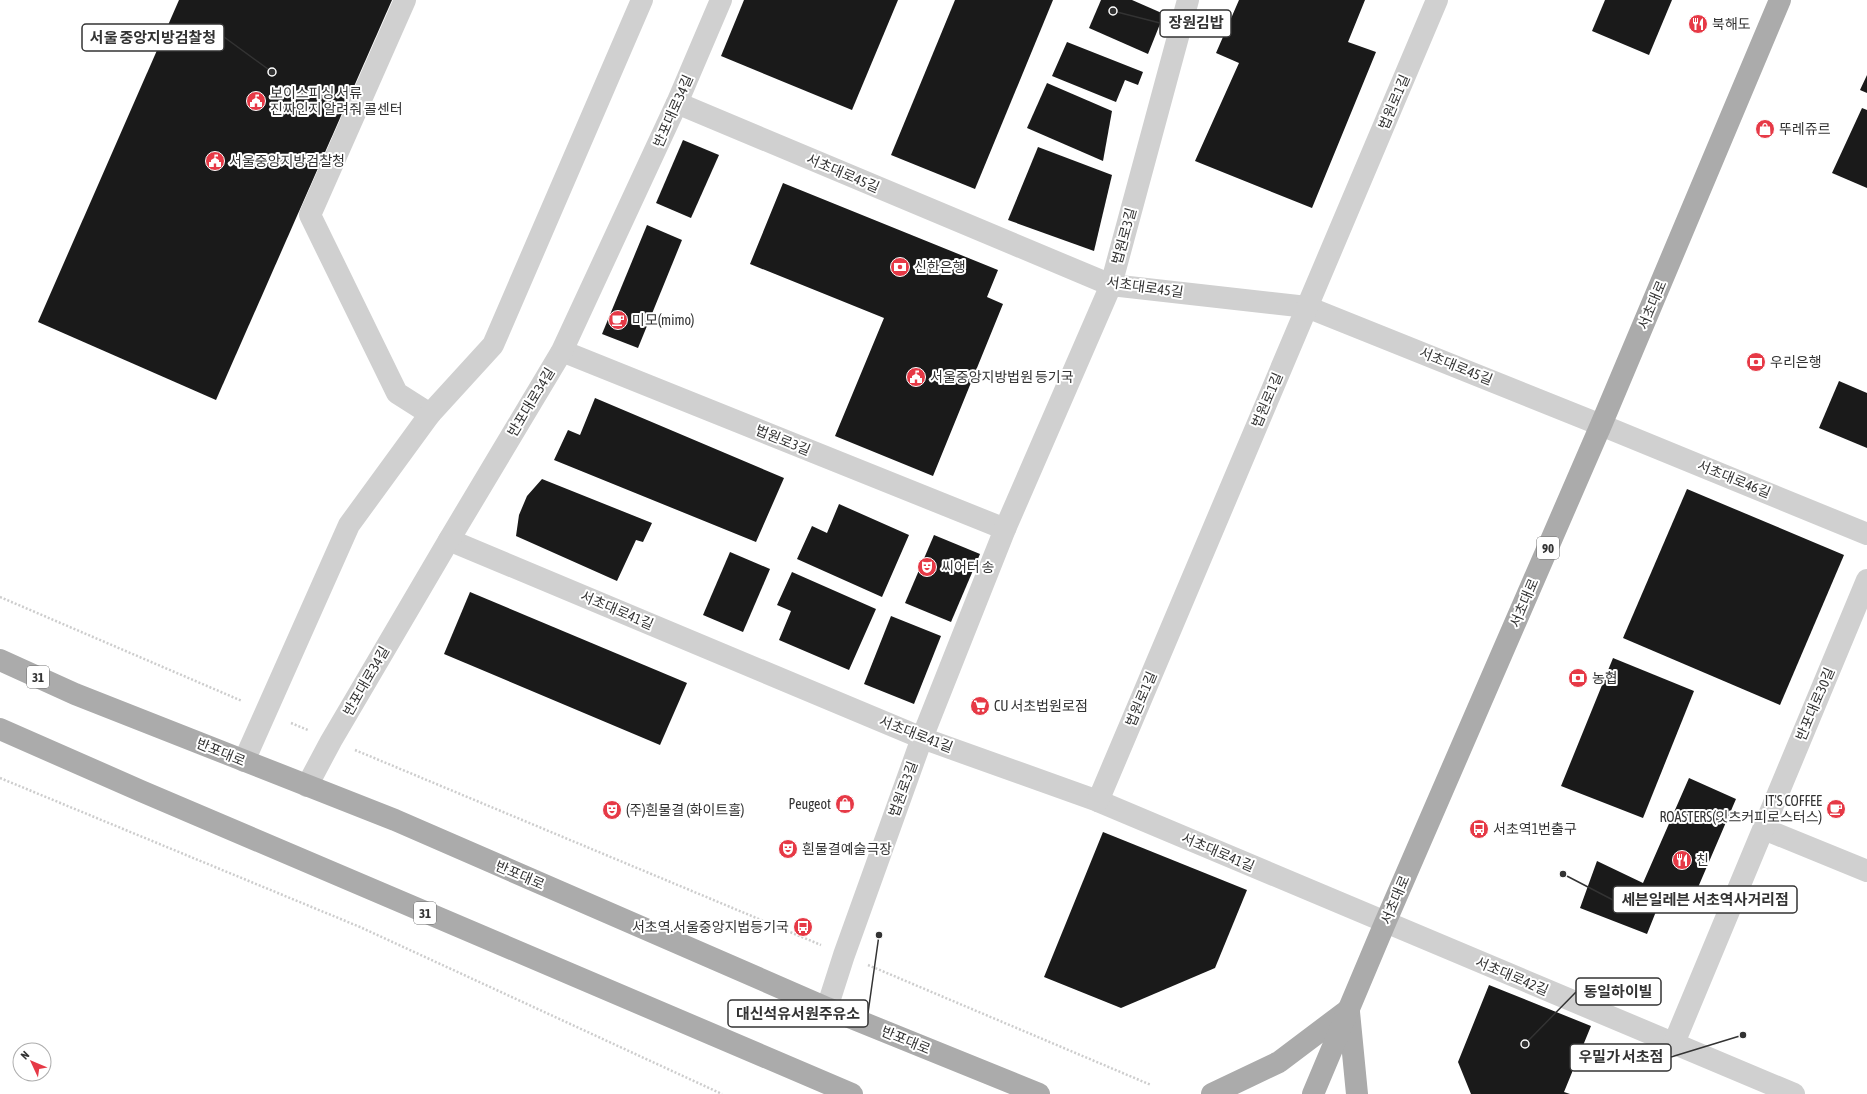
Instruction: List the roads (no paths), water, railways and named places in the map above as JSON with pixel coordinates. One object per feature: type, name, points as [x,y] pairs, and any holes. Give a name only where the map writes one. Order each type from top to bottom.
[{"type":"main road","name":"서초대로","points":[[1313,1094],[1385,923],[1601,424],[1780,0]]},
{"type":"main road","name":"반포대로","points":[[0,660],[75,694],[395,820],[827,1008],[1039,1094]]},
{"type":"main road","name":"31","points":[[0,728],[155,797],[852,1094]]},
{"type":"main road","points":[[1212,1094],[1279,1062],[1349,1009]]},
{"type":"main road","points":[[1349,1009],[1357,1094]]},
{"type":"street","points":[[405,0],[310,215],[397,393],[430,414]]},
{"type":"street","points":[[244,761],[349,525],[430,414],[493,345],[642,0]]},
{"type":"street","name":"반포대로34길","points":[[307,786],[331,740],[562,351],[677,103],[721,0]]},
{"type":"street","name":"법원로3길","points":[[827,1008],[844,955],[922,738],[1004,529],[1111,285],[1188,0]]},
{"type":"street","name":"법원로1길","points":[[1098,801],[1437,0]]},
{"type":"street","name":"서초대로45길","points":[[677,103],[1111,285],[1307,307],[1601,424]]},
{"type":"street","name":"법원로3길","points":[[562,351],[1004,529]]},
{"type":"street","name":"서초대로46길","points":[[1601,424],[1867,534]]},
{"type":"street","name":"서초대로41길","points":[[449,540],[922,738],[1098,801],[1385,923]]},
{"type":"street","name":"반포대로30길","points":[[1674,1043],[1867,580]]},
{"type":"street","points":[[1764,829],[1867,871]]},
{"type":"street","name":"서초대로42길","points":[[1385,923],[1794,1094]]},
{"type":"place","name":"장원김밥","points":[[1113,11]]},
{"type":"place","name":"북해도","points":[[1698,24]]},
{"type":"place","name":"서울 중앙지방검찰청","points":[[272,72]]},
{"type":"place","name":"보이스피싱 서류 진짜인지 알려줘 콜센터","points":[[256,101]]},
{"type":"place","name":"뚜레쥬르","points":[[1765,129]]},
{"type":"place","name":"서울중앙지방검찰청","points":[[215,161]]},
{"type":"place","name":"신한은행","points":[[900,267]]},
{"type":"place","name":"미모(mimo)","points":[[618,320]]},
{"type":"place","name":"우리은행","points":[[1756,362]]},
{"type":"place","name":"서울중앙지방법원 등기국","points":[[916,377]]},
{"type":"place","name":"씨어터 송","points":[[927,567]]},
{"type":"place","name":"농협","points":[[1578,678]]},
{"type":"place","name":"CU 서초법원로점","points":[[980,706]]},
{"type":"place","name":"Peugeot","points":[[845,804]]},
{"type":"place","name":"IT'S COFFEE ROASTERS(잇츠커피로스터스)","points":[[1836,809]]},
{"type":"place","name":"(주)흰물결 (화이트홀)","points":[[612,810]]},
{"type":"place","name":"서초역1번출구","points":[[1479,829]]},
{"type":"place","name":"흰물결예술극장","points":[[788,849]]},
{"type":"place","name":"친","points":[[1682,860]]},
{"type":"place","name":"세븐일레븐 서초역사거리점","points":[[1563,874]]},
{"type":"place","name":"서초역.서울중앙지법등기국","points":[[803,927]]},
{"type":"place","name":"대신석유서원주유소","points":[[879,935]]},
{"type":"place","name":"우밀가 서초점","points":[[1743,1035]]},
{"type":"place","name":"동일하이빌","points":[[1525,1044]]}]
